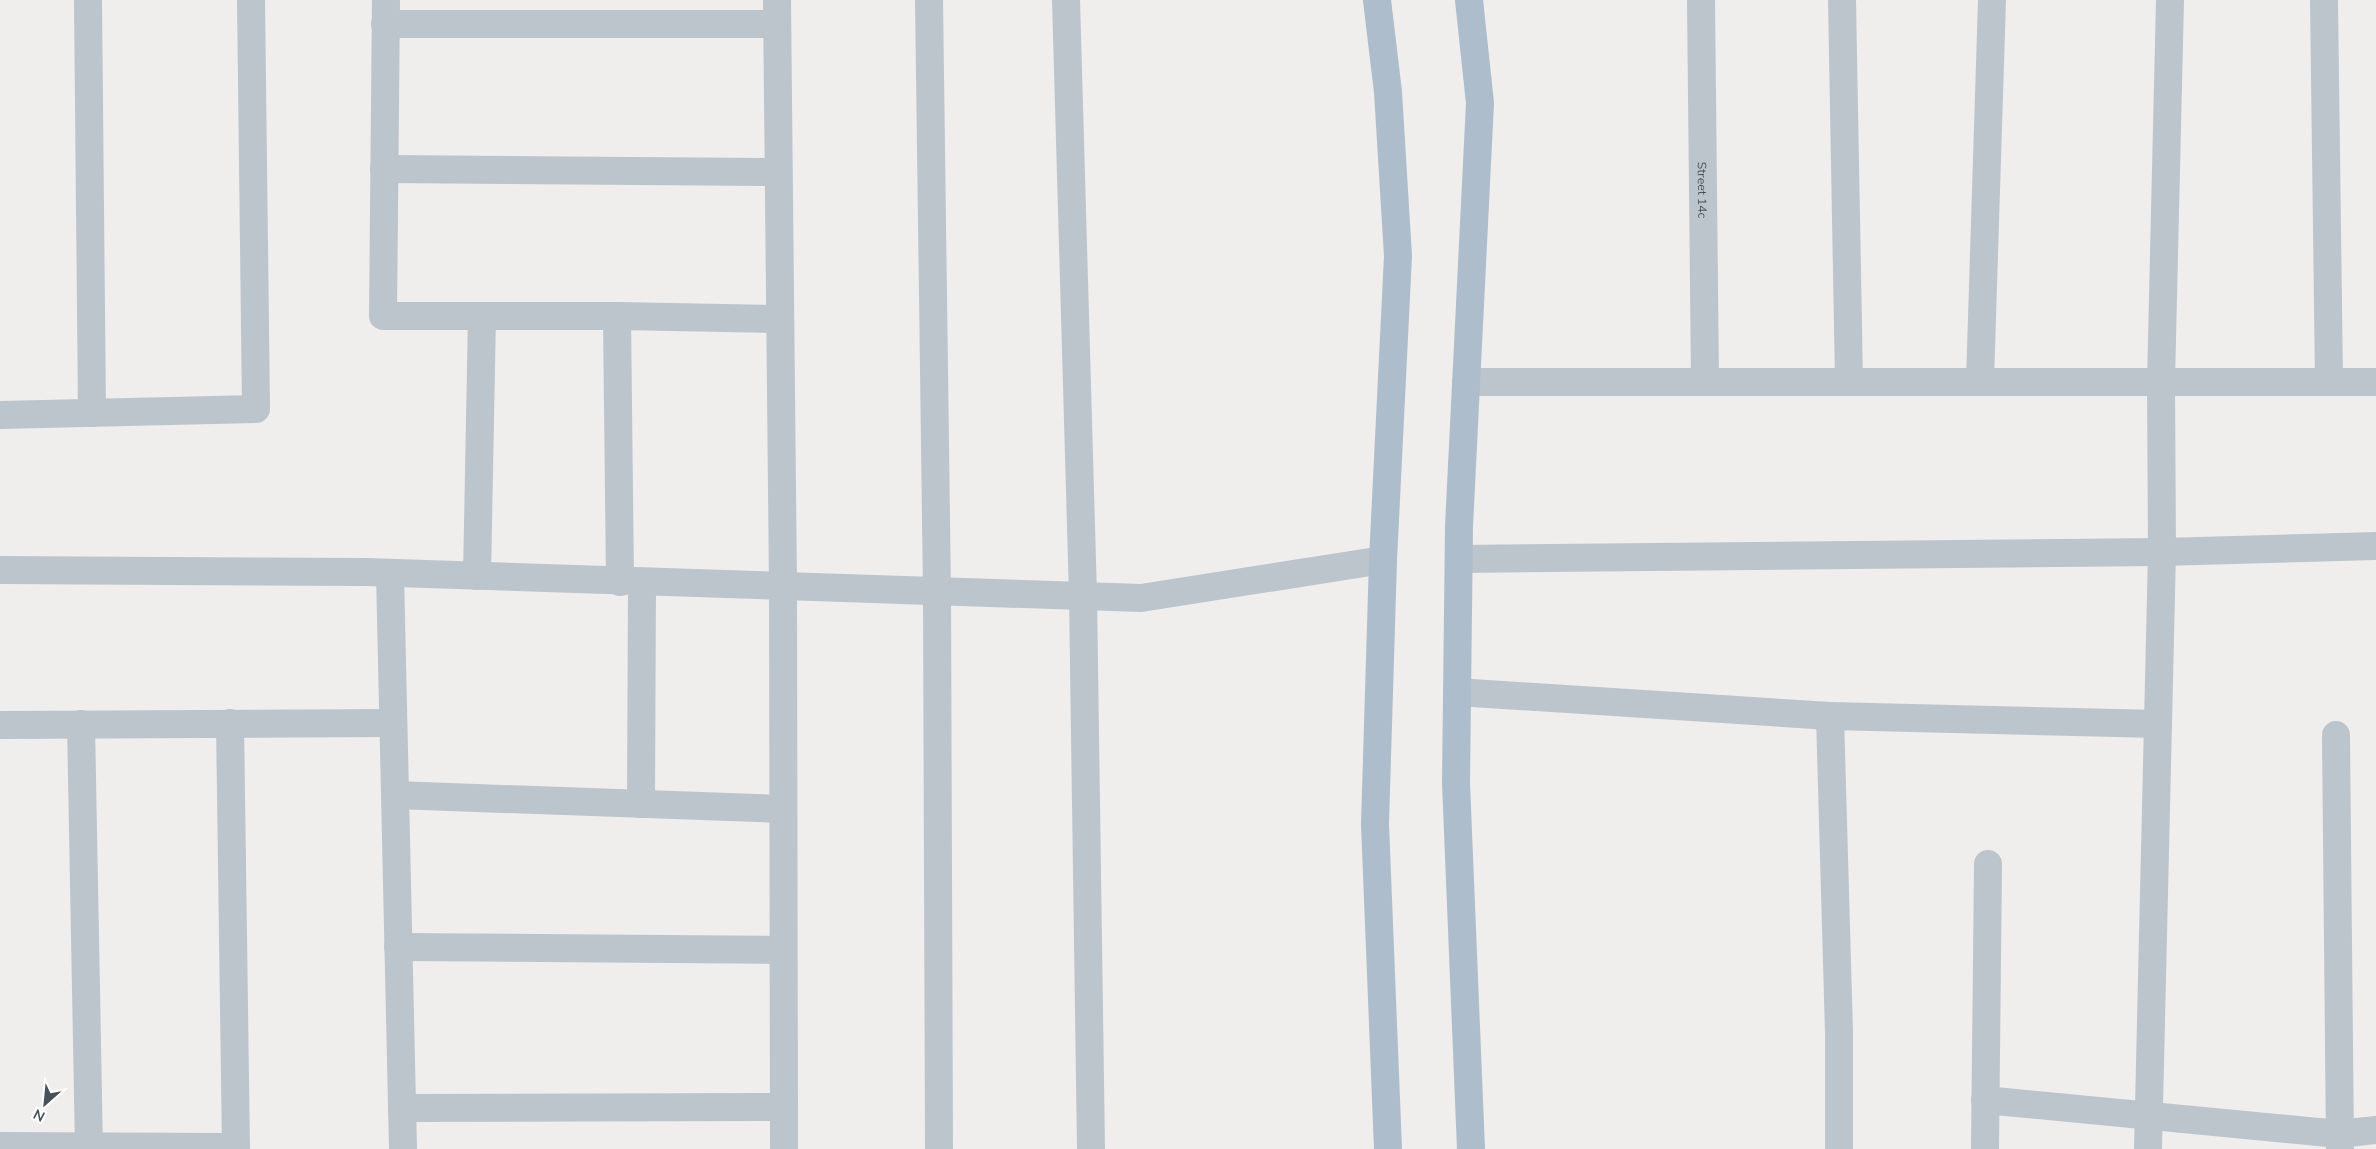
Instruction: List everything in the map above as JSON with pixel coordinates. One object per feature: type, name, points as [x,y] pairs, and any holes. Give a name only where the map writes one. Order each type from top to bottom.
[{"type":"main road","points":[[1377,0],[1388,92],[1398,256],[1383,560],[1375,824],[1388,1149]]},
{"type":"main road","points":[[1469,0],[1480,103],[1459,559],[1456,783],[1471,1149]]},
{"type":"street","points":[[88,0],[92,413]]},
{"type":"street","points":[[0,416],[256,409],[251,0]]},
{"type":"street","points":[[929,0],[937,592],[939,1149]]},
{"type":"street","points":[[1066,0],[1083,596],[1091,1149]]},
{"type":"street","name":"Street 14c","points":[[1701,0],[1705,381]]},
{"type":"street","points":[[1842,0],[1849,381]]},
{"type":"street","points":[[1980,380],[1992,0]]},
{"type":"street","points":[[2148,1149],[2162,552],[2160,382],[2170,0]]},
{"type":"street","points":[[2324,0],[2329,382]]},
{"type":"street","points":[[780,319],[617,316],[383,316],[386,12],[777,12],[783,588],[784,1149]]},
{"type":"street","points":[[384,169],[778,172]]},
{"type":"street","points":[[477,576],[482,316]]},
{"type":"street","points":[[617,316],[641,804]]},
{"type":"street","points":[[1466,382],[1980,380],[2376,382]]},
{"type":"street","points":[[1459,559],[2162,552],[2376,546]]},
{"type":"street","points":[[0,570],[390,573],[783,588],[1141,598],[1383,560]]},
{"type":"street","points":[[390,573],[403,1149]]},
{"type":"street","points":[[1457,692],[1830,716],[2158,724]]},
{"type":"street","points":[[1830,716],[1839,1033],[1839,1149]]},
{"type":"street","points":[[0,1146],[236,1148],[230,723]]},
{"type":"street","points":[[0,725],[394,723]]},
{"type":"street","points":[[81,724],[89,1148]]},
{"type":"street","points":[[2336,735],[2340,1141]]},
{"type":"street","points":[[395,795],[784,809]]},
{"type":"street","points":[[1985,1149],[1988,864]]},
{"type":"street","points":[[398,947],[783,950]]},
{"type":"street","points":[[1985,1100],[2149,1115],[2340,1141],[2376,1130]]},
{"type":"street","points":[[402,1108],[784,1107]]}]
